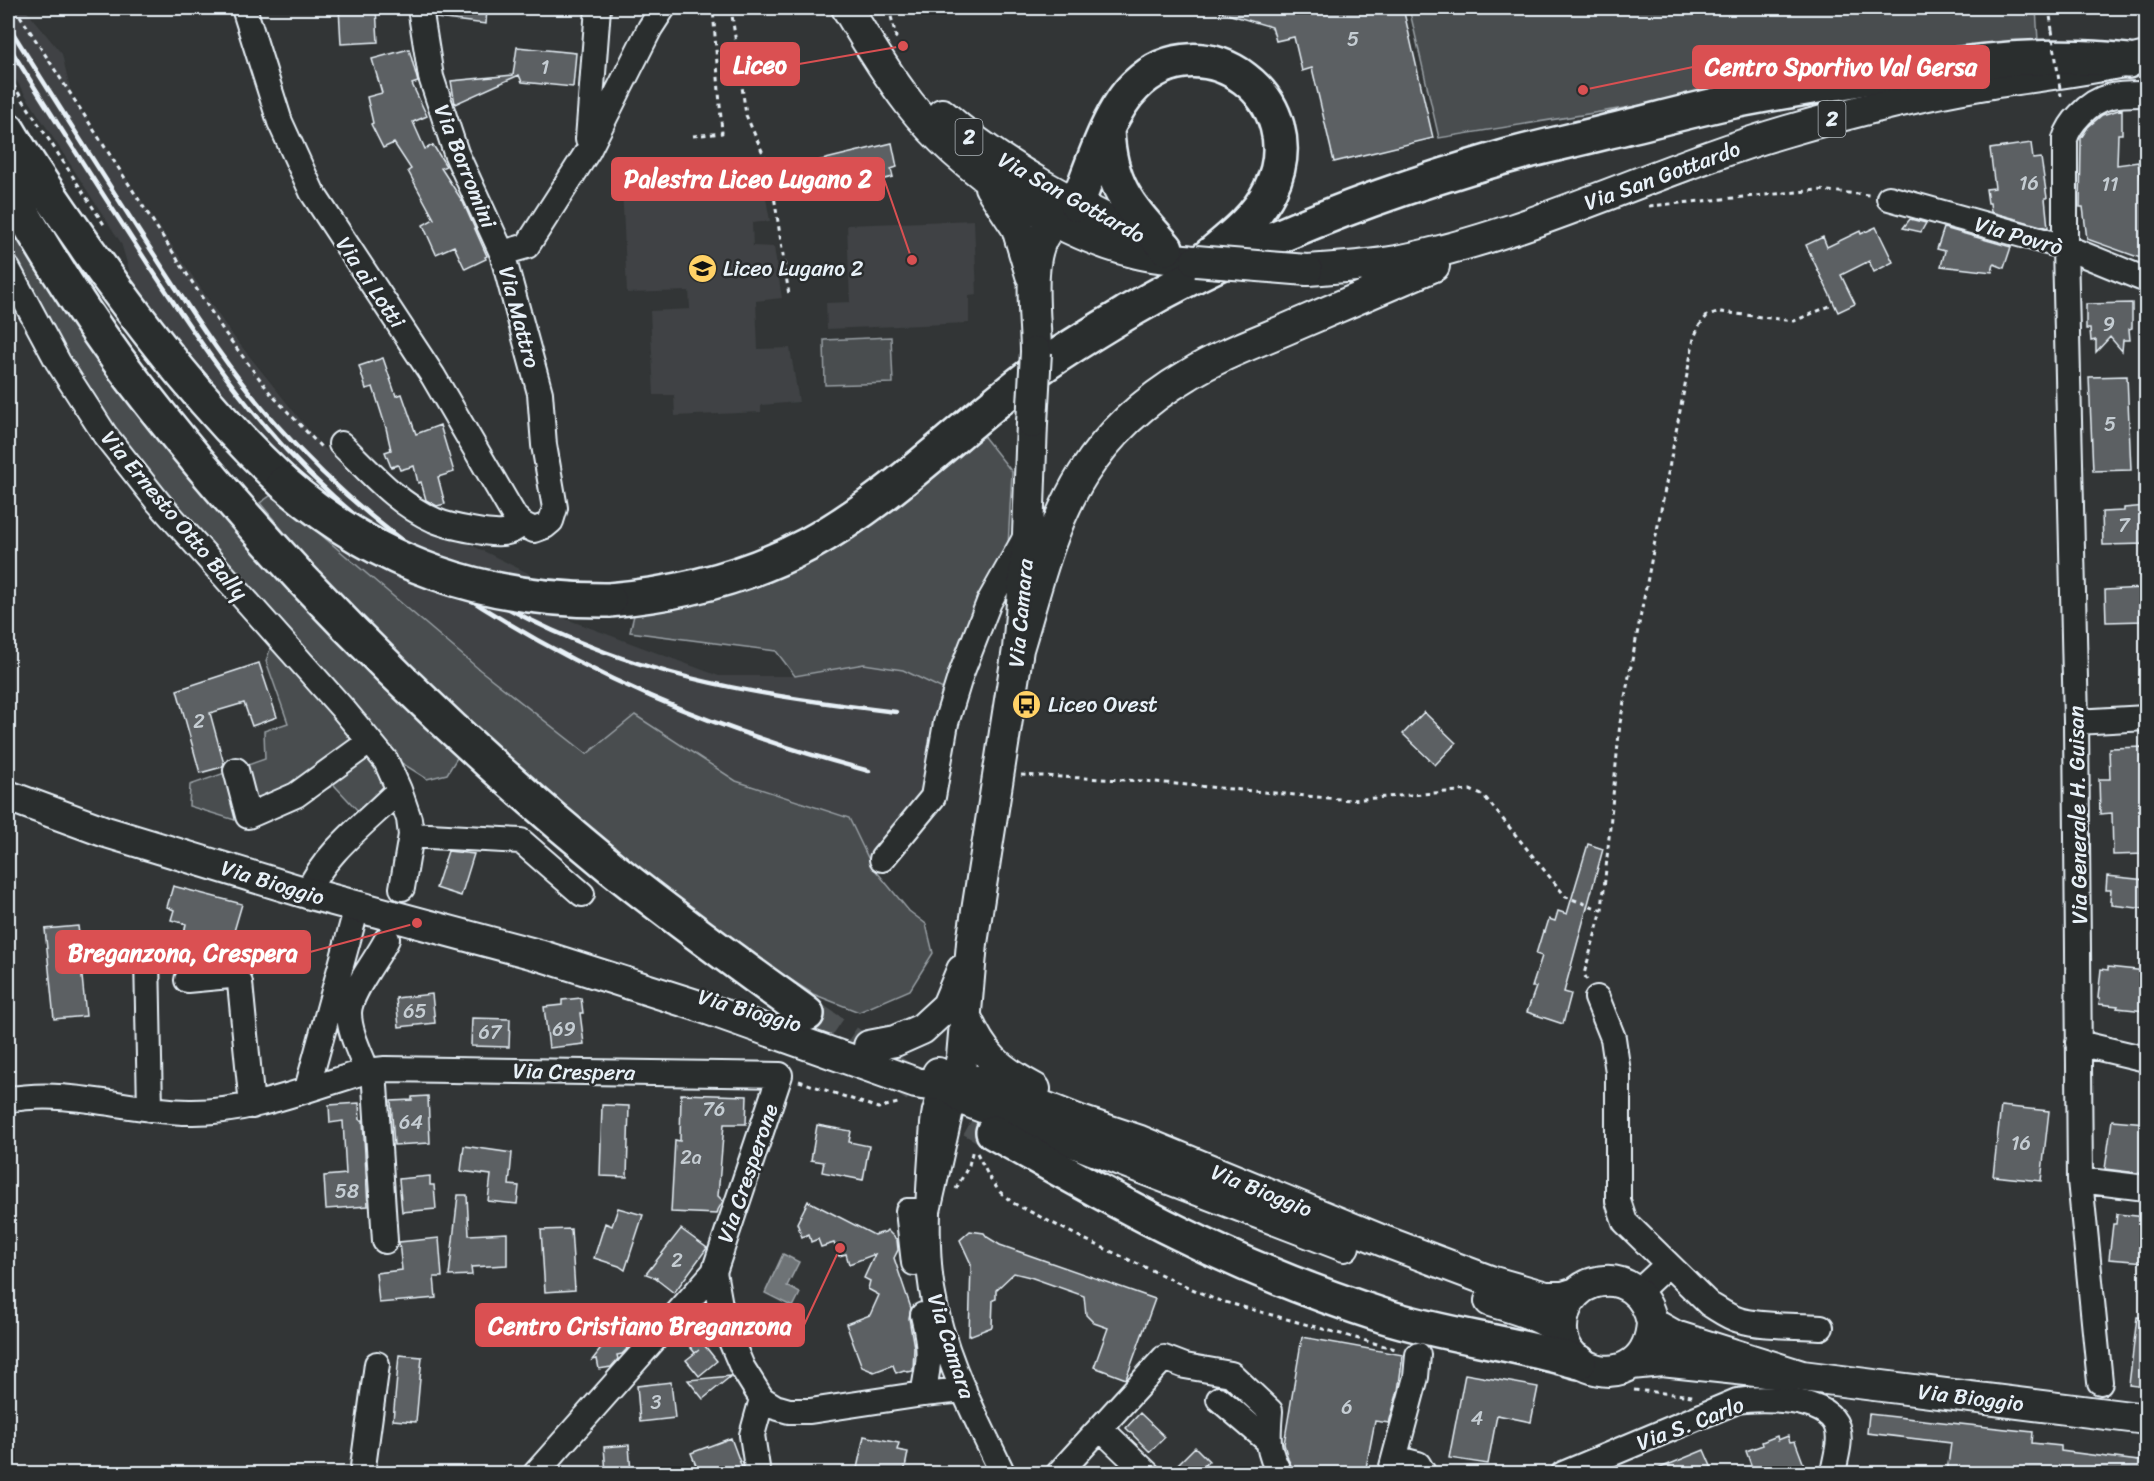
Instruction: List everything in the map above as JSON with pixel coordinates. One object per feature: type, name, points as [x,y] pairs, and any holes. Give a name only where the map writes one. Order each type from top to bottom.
[{"type":"highway","points":[[8,130],[61,212],[163,350],[239,441],[321,514],[363,541],[422,569],[479,586],[530,596],[609,600],[701,587],[761,566],[809,544],[861,511],[1025,378],[1129,312],[1175,286],[1281,235],[1370,201],[1504,157],[1734,101],[1875,76],[1984,61],[2031,57],[2140,60]]},
{"type":"highway","points":[[1066,217],[1126,94],[1136,85],[1158,69],[1182,62],[1218,65],[1240,74],[1260,92],[1274,114],[1278,126],[1281,151],[1271,190],[1253,216],[1175,286]]},
{"type":"highway","points":[[1107,131],[1111,167],[1122,194],[1167,248]]},
{"type":"highway","points":[[8,188],[69,288],[118,360],[161,416],[218,485],[333,611],[446,723],[535,804],[691,929],[807,1014]]},
{"type":"highway","points":[[988,1130],[1123,1205],[1179,1233],[1301,1286],[1386,1316],[1473,1339],[1548,1353],[1579,1362]]},
{"type":"main road","name":"Via San Gottardo","points":[[847,8],[910,104],[937,135],[965,161],[1013,196],[1066,217],[1167,248],[1196,261]]},
{"type":"main road","name":"Via San Gottardo","points":[[875,51],[969,137],[1025,176],[1066,217],[1112,246],[1139,254],[1306,270],[1358,267],[1397,261],[1470,242],[1547,218],[1718,153],[1851,113],[1972,87],[2140,60]]},
{"type":"main road","points":[[965,161],[992,189],[1017,228],[1034,287]]},
{"type":"main road","name":"Via Camara","points":[[948,1084],[945,1061],[972,943],[1018,649],[1028,534],[1036,352],[1035,262],[1039,243],[1066,217]]},
{"type":"main road","name":"Via Camara","points":[[1036,352],[1066,217]]},
{"type":"main road","points":[[1018,649],[1054,534],[1068,501],[1083,474],[1105,444],[1123,424],[1145,406],[1188,374],[1243,348],[1547,218]]},
{"type":"main road","name":"Via Bioggio","points":[[8,796],[106,832],[307,893],[714,999],[927,1065],[969,1102],[988,1130],[1544,1320],[1557,1328],[1571,1354],[1579,1362],[1600,1371],[1611,1371],[1631,1364],[1662,1361],[2144,1418]]},
{"type":"main road","points":[[869,1046],[895,1041],[914,1034],[947,1006],[972,943]]},
{"type":"main road","name":"Via Camara","points":[[948,1084],[959,1070],[972,943]]},
{"type":"main road","name":"Via Bioggio","points":[[542,956],[699,1006],[916,1083],[929,1086],[962,1080],[978,1081],[1083,1122],[1140,1141],[1381,1240],[1490,1281],[1546,1297],[1563,1297],[1600,1281],[1613,1281],[1638,1292]]},
{"type":"main road","points":[[966,1017],[990,1060],[1002,1069],[1066,1106],[1140,1141]]},
{"type":"main road","points":[[1631,1364],[1641,1357],[1648,1346],[1653,1323],[1650,1311],[1638,1292]]},
{"type":"main road","points":[[1562,1334],[1562,1319],[1567,1305],[1576,1293]]},
{"type":"main road","name":"Via Bioggio","points":[[1653,1323],[1675,1336],[1802,1376]]},
{"type":"street","name":"Via ai Lotti","points":[[244,8],[280,122],[312,192],[433,376],[515,517],[530,527]]},
{"type":"street","name":"Via Borromini","points":[[420,8],[431,77],[456,153],[502,253]]},
{"type":"street","points":[[588,150],[598,8]]},
{"type":"street","name":"Via Mattro","points":[[530,527],[551,521],[555,508],[544,445],[540,393],[502,253],[527,246],[588,150],[650,28],[663,8]]},
{"type":"street","name":"Via Generale H. Guisan","points":[[2100,1382],[2080,1180],[2076,722],[2065,247],[2065,139],[2068,130],[2091,104],[2100,99],[2115,94],[2146,94]]},
{"type":"street","name":"Via Povrò","points":[[1889,198],[2065,247],[2146,280]]},
{"type":"street","name":"Via Ernesto Otto Bally","points":[[8,269],[58,362],[105,435],[158,502],[386,761],[399,790]]},
{"type":"street","points":[[333,447],[389,491],[435,521],[460,528],[500,534],[530,527]]},
{"type":"street","points":[[882,859],[933,797],[946,723],[961,674],[989,602],[1028,534]]},
{"type":"street","points":[[2076,722],[2146,718]]},
{"type":"street","points":[[236,770],[248,816],[296,795],[369,742]]},
{"type":"street","points":[[307,893],[312,880],[329,858],[399,790],[409,819],[411,835],[402,888]]},
{"type":"street","points":[[411,835],[521,841],[582,894]]},
{"type":"street","points":[[307,1089],[357,907]]},
{"type":"street","points":[[385,1241],[370,1071],[352,1029],[350,1005],[387,939]]},
{"type":"street","points":[[147,957],[150,1109]]},
{"type":"street","points":[[187,980],[230,976],[236,977],[240,983],[252,1106]]},
{"type":"street","points":[[1597,998],[1613,1038],[1618,1072],[1618,1201],[1625,1222],[1709,1304],[1739,1320],[1821,1327]]},
{"type":"street","points":[[2078,1043],[2146,1059]]},
{"type":"street","name":"Via Crespera","points":[[8,1100],[28,1096],[62,1097],[150,1109],[211,1112],[252,1106],[370,1071],[404,1068],[780,1075]]},
{"type":"street","name":"Via Cresperone","points":[[536,1473],[714,1272],[780,1075]]},
{"type":"street","name":"Via Camara","points":[[927,1211],[953,1101],[948,1084]]},
{"type":"street","name":"Via Camara","points":[[948,1084],[941,1092],[936,1104],[927,1211],[928,1259],[932,1292],[943,1334],[964,1390],[1003,1473]]},
{"type":"street","points":[[943,1148],[952,1134],[964,1123],[980,1116],[988,1130]]},
{"type":"street","points":[[2080,1180],[2146,1188]]},
{"type":"street","points":[[923,1394],[930,1342],[917,1293],[908,1210],[927,1211]]},
{"type":"street","points":[[1638,1292],[1668,1264]]},
{"type":"street","name":"Via Cresperone","points":[[714,1272],[722,1314],[732,1346],[762,1399]]},
{"type":"street","points":[[1418,1355],[1416,1377],[1393,1466],[1418,1464],[1424,1473]]},
{"type":"street","points":[[1058,1473],[1164,1358],[1185,1366],[1231,1374],[1270,1411],[1268,1441],[1270,1457],[1280,1473]]},
{"type":"street","points":[[362,1473],[377,1364]]},
{"type":"street","points":[[758,1473],[752,1435],[762,1399],[775,1407],[789,1411],[810,1411],[964,1390]]},
{"type":"street","name":"Via S. Carlo","points":[[1563,1473],[1737,1401],[1758,1398],[1780,1400],[1824,1410],[1836,1425],[1839,1441],[1833,1473]]},
{"type":"street","points":[[1219,1399],[1268,1441]]},
{"type":"street","points":[[1100,1428],[1148,1473]]},
{"type":"path","points":[[15,8],[225,333],[271,394],[333,447]]},
{"type":"path","points":[[693,136],[722,133],[713,8]]},
{"type":"path","points":[[731,8],[746,114],[770,169],[789,295]]},
{"type":"path","points":[[2049,8],[2061,96]]},
{"type":"path","points":[[8,77],[109,232]]},
{"type":"path","points":[[1641,207],[1818,190],[1889,198]]},
{"type":"path","points":[[1597,998],[1584,974],[1602,910],[1620,723],[1694,338],[1699,326],[1707,316],[1721,312],[1794,321],[1832,305]]},
{"type":"path","points":[[1014,775],[1144,781],[1350,800],[1470,790],[1484,796],[1566,897],[1602,910]]},
{"type":"path","points":[[780,1075],[878,1108],[900,1102]]},
{"type":"path","points":[[954,1191],[988,1130]]},
{"type":"shaded area","points":[[8,8],[24,8],[62,54],[72,97],[230,332],[319,443],[384,502],[528,573],[553,614],[719,676],[795,676],[864,664],[904,670],[947,691],[927,793],[872,866],[849,818],[736,781],[635,715],[587,754],[480,670],[274,494],[133,283],[121,243],[8,68]]},
{"type":"shaded area","points":[[1409,8],[2036,8],[2038,41],[1439,138]]},
{"type":"shaded area","name":"Liceo Lugano 2","points":[[750,160],[750,175],[762,175],[770,221],[752,223],[753,246],[774,247],[782,298],[756,301],[758,349],[790,348],[799,402],[761,405],[761,412],[675,416],[674,395],[654,395],[650,311],[690,309],[689,291],[627,293],[622,187],[683,184],[683,163]]},
{"type":"shaded area","points":[[8,205],[46,273],[460,753],[447,774],[427,779],[370,743],[385,790],[360,813],[334,785],[251,825],[189,806],[190,785],[265,759],[264,731],[288,723],[266,661],[275,635],[158,503],[17,290],[8,305]]},
{"type":"shaded area","points":[[974,220],[977,295],[969,296],[969,323],[827,329],[826,303],[850,302],[847,225]]},
{"type":"shaded area","points":[[891,337],[893,383],[825,385],[824,340]]},
{"type":"shaded area","points":[[981,433],[1012,472],[1008,547],[947,691],[903,670],[864,664],[795,676],[776,651],[630,632],[635,611],[745,588]]},
{"type":"shaded area","points":[[273,494],[480,670],[587,754],[635,715],[736,781],[849,818],[872,866],[909,911],[926,924],[933,953],[910,990],[859,1012],[813,994],[740,947],[647,876],[558,804],[396,655],[327,584],[260,503]]},
{"type":"shaded area","points":[[783,1254],[799,1262],[787,1286],[800,1293],[793,1307],[765,1293]]},
{"type":"building","points":[[339,8],[376,8],[378,42],[341,44]]},
{"type":"building","points":[[434,8],[487,8],[486,24],[436,18]]},
{"type":"building","points":[[1220,8],[1403,8],[1433,138],[1334,162],[1312,68],[1302,71],[1294,37],[1276,41],[1272,27],[1220,12]]},
{"type":"building","points":[[517,47],[576,53],[573,87],[522,82],[519,75],[455,104],[451,81],[513,75]]},
{"type":"building","points":[[409,49],[418,82],[412,84],[427,116],[413,122],[425,149],[433,145],[446,166],[441,168],[463,202],[487,256],[486,259],[465,269],[454,246],[436,254],[423,225],[434,219],[408,171],[411,169],[394,143],[383,148],[371,124],[373,123],[367,97],[382,93],[372,59]]},
{"type":"building","points":[[2122,109],[2122,134],[2118,134],[2117,165],[2138,162],[2146,213],[2146,260],[2087,239],[2083,207],[2080,207],[2081,138],[2088,127],[2102,115]]},
{"type":"building","points":[[892,143],[897,167],[891,169],[893,177],[813,197],[805,164]]},
{"type":"building","points":[[2031,143],[2033,159],[2041,158],[2047,198],[2045,198],[2048,228],[1991,212],[1990,203],[1988,203],[1986,189],[1995,188],[1990,149]]},
{"type":"building","points":[[1910,219],[1926,223],[1921,232],[1903,228]]},
{"type":"building","points":[[1876,227],[1893,262],[1874,272],[1869,261],[1841,275],[1855,304],[1838,312],[1806,245],[1823,237],[1827,247],[1860,231],[1861,234]]},
{"type":"building","points":[[1944,228],[2011,247],[2004,268],[1994,264],[1992,272],[1941,266],[1945,251],[1937,249]]},
{"type":"building","points":[[2132,303],[2130,340],[2123,340],[2122,351],[2110,337],[2096,352],[2096,340],[2091,341],[2090,329],[2086,329],[2086,304]]},
{"type":"building","points":[[383,358],[396,396],[402,394],[416,434],[440,425],[454,472],[438,477],[445,504],[437,506],[426,500],[421,482],[418,483],[414,466],[400,470],[398,465],[391,467],[385,452],[391,450],[386,428],[373,387],[366,389],[359,366]]},
{"type":"building","points":[[2127,376],[2131,470],[2093,471],[2089,377]]},
{"type":"building","points":[[2146,506],[2146,544],[2103,545],[2102,512],[2124,511],[2124,508]]},
{"type":"building","points":[[2143,588],[2143,596],[2146,596],[2144,621],[2106,622],[2105,590]]},
{"type":"building","points":[[259,663],[277,717],[252,726],[244,703],[210,713],[224,764],[222,767],[200,773],[177,690]]},
{"type":"building","points":[[1424,712],[1456,743],[1435,765],[1403,734]]},
{"type":"building","points":[[2146,747],[2146,854],[2113,855],[2112,813],[2100,814],[2099,779],[2110,779],[2109,748]]},
{"type":"building","points":[[1588,844],[1603,849],[1564,992],[1571,994],[1563,1024],[1527,1012],[1536,987],[1532,987],[1542,956],[1536,954],[1543,931],[1545,932],[1549,919],[1555,921],[1558,911],[1567,914]]},
{"type":"building","points":[[448,851],[474,854],[461,896],[436,888]]},
{"type":"building","points":[[2107,876],[2146,880],[2146,909],[2112,905],[2111,890],[2106,890]]},
{"type":"building","points":[[173,886],[242,904],[232,938],[242,949],[226,962],[208,964],[184,934],[186,924],[171,920],[174,910],[167,907]]},
{"type":"building","points":[[78,926],[79,934],[106,932],[108,955],[80,957],[86,1016],[54,1019],[45,929]]},
{"type":"building","points":[[2108,967],[2146,971],[2145,1011],[2099,1004],[2101,969],[2108,970]]},
{"type":"building","points":[[432,994],[435,1023],[399,1027],[396,998]]},
{"type":"building","points":[[581,998],[583,1013],[580,1013],[584,1044],[549,1048],[544,1007],[562,1005],[562,1000]]},
{"type":"building","points":[[472,1018],[510,1019],[509,1047],[471,1046]]},
{"type":"building","points":[[681,1094],[747,1096],[746,1124],[724,1124],[718,1196],[723,1201],[717,1214],[671,1212],[675,1140],[680,1141]]},
{"type":"building","points":[[428,1096],[430,1143],[394,1145],[391,1101],[412,1100],[412,1097]]},
{"type":"building","points":[[359,1103],[360,1120],[363,1120],[368,1206],[326,1209],[324,1176],[346,1174],[343,1121],[330,1123],[329,1105]]},
{"type":"building","points":[[602,1105],[629,1106],[627,1177],[600,1176]]},
{"type":"building","points":[[2001,1106],[2049,1111],[2041,1181],[1993,1176]]},
{"type":"building","points":[[2112,1120],[2146,1123],[2146,1174],[2105,1169]]},
{"type":"building","points":[[817,1125],[851,1131],[849,1142],[869,1146],[863,1180],[822,1172],[824,1162],[811,1160]]},
{"type":"building","points":[[464,1146],[512,1153],[509,1185],[519,1186],[517,1204],[488,1201],[491,1175],[461,1171]]},
{"type":"building","points":[[430,1176],[430,1185],[434,1185],[436,1209],[402,1212],[399,1179]]},
{"type":"building","points":[[458,1195],[467,1195],[469,1235],[507,1233],[507,1265],[471,1267],[472,1275],[449,1276]]},
{"type":"building","points":[[808,1201],[874,1235],[887,1230],[897,1240],[898,1250],[894,1258],[911,1308],[909,1318],[914,1347],[913,1371],[904,1370],[896,1373],[893,1365],[874,1372],[862,1367],[846,1324],[870,1315],[879,1295],[868,1289],[870,1281],[864,1278],[875,1254],[849,1264],[846,1254],[839,1256],[834,1243],[821,1247],[818,1239],[811,1242],[809,1234],[802,1237],[797,1223]]},
{"type":"building","points":[[618,1208],[643,1215],[625,1270],[594,1258],[605,1223],[612,1226]]},
{"type":"building","points":[[2117,1214],[2146,1217],[2146,1262],[2109,1259],[2113,1224],[2116,1224]]},
{"type":"building","points":[[571,1229],[575,1290],[545,1292],[541,1230]]},
{"type":"building","points":[[681,1229],[707,1248],[674,1293],[657,1278],[646,1274]]},
{"type":"building","points":[[970,1231],[984,1233],[1000,1245],[1155,1299],[1126,1379],[1094,1367],[1108,1328],[1094,1323],[1086,1315],[1084,1296],[1030,1277],[1014,1273],[996,1290],[996,1299],[993,1300],[992,1327],[969,1336],[971,1264],[960,1240]]},
{"type":"building","points":[[439,1238],[442,1277],[434,1277],[436,1298],[379,1303],[376,1273],[402,1270],[399,1242]]},
{"type":"building","points":[[2137,1317],[2146,1318],[2146,1387],[2129,1385]]},
{"type":"building","points":[[634,1319],[637,1336],[625,1339],[627,1349],[617,1355],[618,1359],[611,1367],[599,1369],[597,1359],[592,1360],[622,1322]]},
{"type":"building","points":[[701,1322],[714,1338],[705,1346],[717,1361],[699,1376],[686,1360],[699,1350],[695,1353],[682,1337]]},
{"type":"building","points":[[1302,1337],[1403,1355],[1398,1391],[1389,1423],[1375,1421],[1365,1473],[1308,1473],[1293,1469],[1288,1459],[1284,1444]]},
{"type":"building","points":[[399,1355],[422,1357],[416,1422],[393,1420]]},
{"type":"building","points":[[1465,1374],[1538,1387],[1531,1422],[1497,1415],[1488,1464],[1449,1458]]},
{"type":"building","points":[[731,1376],[703,1399],[688,1380]]},
{"type":"building","points":[[671,1382],[675,1418],[640,1422],[637,1386]]},
{"type":"building","points":[[1140,1413],[1165,1437],[1150,1452],[1126,1428]]},
{"type":"building","points":[[1869,1414],[2033,1432],[2032,1443],[2061,1446],[2061,1451],[2146,1462],[2146,1473],[2031,1473],[1993,1469],[1993,1473],[1947,1473],[1951,1443],[1867,1433]]},
{"type":"building","points":[[864,1436],[899,1443],[897,1450],[908,1452],[904,1473],[856,1473]]},
{"type":"building","points":[[1777,1436],[1778,1440],[1788,1436],[1790,1442],[1795,1441],[1804,1465],[1780,1473],[1754,1473],[1746,1451],[1763,1445],[1762,1442]]},
{"type":"building","points":[[731,1438],[744,1473],[699,1473],[691,1453]]},
{"type":"building","points":[[629,1445],[631,1473],[606,1473],[604,1447]]},
{"type":"building","points":[[1195,1447],[1209,1461],[1197,1473],[1169,1473]]},
{"type":"building","points":[[1704,1450],[1714,1473],[1648,1473]]},
{"type":"tunnel","points":[[807,1014],[937,1101],[993,1132]]},
{"type":"railway","points":[[8,25],[173,284],[239,380],[311,461],[386,528],[469,586],[513,611],[605,652],[676,674],[749,691],[896,712]]},
{"type":"railway","points":[[8,45],[150,267],[220,370],[287,451],[352,513],[448,585],[498,617],[599,673],[703,718],[812,755],[869,771]]},
{"type":"place","name":"Liceo","points":[[903,46]]},
{"type":"place","name":"Centro Sportivo Val Gersa","points":[[1583,90]]},
{"type":"place","name":"Palestra Liceo Lugano 2","points":[[912,260]]},
{"type":"place","name":"Liceo Lugano 2","points":[[702,268]]},
{"type":"place","name":"Liceo Ovest","points":[[1027,704]]},
{"type":"place","name":"Breganzona, Crespera","points":[[417,923]]},
{"type":"place","name":"Centro Cristiano Breganzona","points":[[840,1248]]}]
